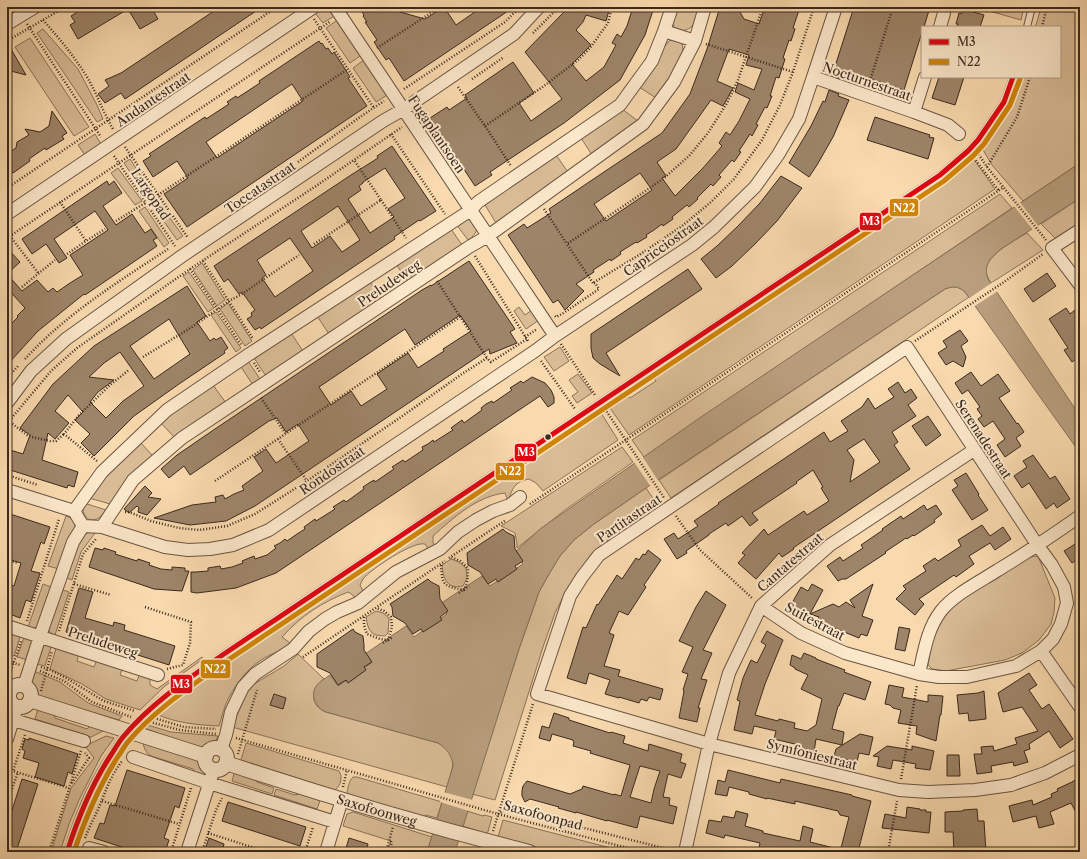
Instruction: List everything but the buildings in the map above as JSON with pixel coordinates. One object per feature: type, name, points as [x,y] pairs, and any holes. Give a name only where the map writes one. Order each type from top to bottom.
[{"type":"street","points":[[7,24],[36,7]]},
{"type":"street","name":"Toccatastraat","points":[[7,403],[31,371],[66,339],[182,256],[383,121],[404,109],[514,34],[539,7]]},
{"type":"street","name":"Preludeweg","points":[[69,509],[102,472],[167,410],[248,355],[471,210],[478,202],[620,104],[652,61],[672,7]]},
{"type":"street","name":"Preludeweg","points":[[100,531],[133,480],[182,438],[469,247],[488,236],[643,124],[674,82],[698,42],[705,7]]},
{"type":"street","name":"Nocturnestraat","points":[[836,7],[816,79],[948,125],[959,134]]},
{"type":"street","name":"Andantestraat","points":[[7,214],[311,9]]},
{"type":"street","name":"Fugaplantsoen","points":[[338,11],[557,342]]},
{"type":"street","points":[[940,26],[944,13]]},
{"type":"street","points":[[664,31],[698,42]]},
{"type":"street","name":"Nocturnestraat","points":[[914,112],[924,78]]},
{"type":"street","name":"Capricciostraat","points":[[557,342],[714,228],[755,187],[778,155],[799,119],[816,79]]},
{"type":"street","points":[[1080,230],[1052,248],[1080,285]]},
{"type":"street","name":"Rondostraat","points":[[100,531],[143,540],[165,547],[188,550],[210,549],[233,545],[269,530],[534,351],[557,342]]},
{"type":"street","name":"Serenadestraat","points":[[906,347],[1038,546],[1052,564],[1064,587],[1066,603],[1061,624],[1053,640],[1041,651]]},
{"type":"street","name":"Partitastraat","points":[[537,694],[570,596],[599,555],[906,347]]},
{"type":"street","name":"Cantatestraat","points":[[685,852],[709,744],[729,674],[761,606],[830,545],[974,450]]},
{"type":"street","points":[[7,490],[69,509],[83,526],[100,531]]},
{"type":"street","points":[[221,749],[231,712],[243,688],[255,674],[293,649],[309,631],[325,619],[358,603],[396,572],[440,549],[458,532],[476,520],[493,511],[525,501]]},
{"type":"street","points":[[919,674],[931,626],[941,610],[956,597],[1038,546],[1080,516]]},
{"type":"street","points":[[24,686],[73,542],[83,526]]},
{"type":"street","name":"Suitestraat","points":[[761,606],[801,633],[845,653],[919,674],[939,677],[967,677],[1016,666],[1041,651]]},
{"type":"street","name":"Preludeweg","points":[[7,626],[163,672]]},
{"type":"street","points":[[1041,651],[1080,707]]},
{"type":"street","points":[[7,739],[12,715],[8,689],[24,686],[30,692],[31,698],[34,701],[206,756]]},
{"type":"street","name":"Symfoniestraat","points":[[537,694],[709,744],[899,790],[928,792],[975,790],[1011,785],[1045,773],[1080,755]]},
{"type":"street","points":[[12,715],[34,701]]},
{"type":"street","points":[[12,715],[30,724],[84,741]]},
{"type":"street","points":[[213,748],[221,749],[226,755],[230,764],[214,769],[205,761],[206,756],[208,751],[213,748]]},
{"type":"street","name":"Saxofoonweg","points":[[130,756],[209,783],[335,822]]},
{"type":"street","name":"Saxofoonweg","points":[[230,764],[340,799],[471,837],[529,852]]},
{"type":"street","points":[[186,852],[214,769]]},
{"type":"street","points":[[326,852],[340,806],[340,799]]},
{"type":"street","points":[[87,843],[104,852]]},
{"type":"lane","points":[[1027,26],[1032,7]]},
{"type":"lane","points":[[67,852],[87,796],[102,768],[123,738],[139,719],[161,700],[185,681],[940,175],[972,148],[978,140],[1004,102],[1013,78]]},
{"type":"path","points":[[7,41],[65,7]]},
{"type":"path","points":[[7,188],[277,7]]},
{"type":"path","points":[[378,48],[440,7]]},
{"type":"path","points":[[532,34],[559,7]]},
{"type":"path","points":[[485,126],[544,86],[578,60],[590,48],[608,23],[612,7]]},
{"type":"path","points":[[567,244],[634,200],[664,178],[689,156],[708,133],[728,103],[738,80],[763,7]]},
{"type":"path","points":[[592,282],[639,255],[682,226],[711,202],[734,179],[762,140],[780,105],[793,72],[814,7]]},
{"type":"path","points":[[870,80],[893,7]]},
{"type":"path","points":[[1042,26],[1047,7]]},
{"type":"path","points":[[311,9],[320,28],[383,121]]},
{"type":"path","points":[[39,274],[8,237],[320,28],[338,11]]},
{"type":"path","name":"Largopad","points":[[21,16],[266,382]]},
{"type":"path","points":[[43,20],[75,59],[87,77],[108,120],[119,138],[195,248],[259,348]]},
{"type":"path","points":[[698,42],[793,72]]},
{"type":"path","points":[[469,81],[507,55]]},
{"type":"path","points":[[816,79],[824,66],[913,94]]},
{"type":"path","points":[[158,195],[348,69]]},
{"type":"path","points":[[987,167],[1017,117],[1030,78]]},
{"type":"path","points":[[464,84],[458,87],[513,170]]},
{"type":"path","points":[[7,426],[51,371],[77,348],[190,269],[354,160],[411,120]]},
{"type":"path","points":[[391,134],[451,223]]},
{"type":"path","points":[[972,148],[978,153],[987,167],[1042,235]]},
{"type":"path","points":[[973,157],[999,191]]},
{"type":"path","points":[[354,160],[409,243]]},
{"type":"path","points":[[525,501],[626,441],[1004,187]]},
{"type":"path","points":[[314,244],[381,200]]},
{"type":"path","points":[[60,202],[86,240]]},
{"type":"path","points":[[116,221],[145,203]]},
{"type":"path","points":[[541,205],[592,282],[595,283],[599,290],[556,317],[552,311]]},
{"type":"path","points":[[67,254],[86,240],[105,229]]},
{"type":"path","points":[[469,247],[534,351],[575,409]]},
{"type":"path","points":[[906,347],[1004,282],[1052,248]]},
{"type":"path","points":[[143,357],[192,327],[229,300],[242,294],[299,254]]},
{"type":"path","points":[[22,287],[55,260]]},
{"type":"path","points":[[433,276],[491,362],[527,339]]},
{"type":"path","points":[[7,300],[11,297]]},
{"type":"path","points":[[215,481],[460,317]]},
{"type":"path","points":[[557,342],[660,492]]},
{"type":"path","points":[[121,512],[129,512],[151,521],[179,528],[198,530],[228,526],[255,514],[307,481],[487,358]]},
{"type":"path","points":[[10,422],[32,437],[56,441],[64,434],[79,415],[110,385],[129,370]]},
{"type":"path","points":[[258,392],[286,434]]},
{"type":"path","points":[[64,434],[99,463]]},
{"type":"path","points":[[278,439],[307,481]]},
{"type":"path","points":[[7,475],[41,486]]},
{"type":"path","points":[[670,507],[700,550],[761,606]]},
{"type":"path","points":[[8,689],[24,631],[69,509]]},
{"type":"path","points":[[298,661],[510,517]]},
{"type":"path","points":[[34,701],[47,669],[83,554],[100,531]]},
{"type":"path","points":[[451,557],[460,561],[468,568],[467,584],[464,590]]},
{"type":"path","points":[[7,560],[18,563]]},
{"type":"path","points":[[441,564],[441,574],[444,583],[447,586],[464,590]]},
{"type":"path","points":[[74,584],[111,595]]},
{"type":"path","points":[[459,593],[469,586]]},
{"type":"path","points":[[145,607],[191,622],[190,642],[183,665],[163,672]]},
{"type":"path","points":[[376,608],[384,611],[391,617],[392,626],[388,640]]},
{"type":"path","points":[[364,616],[364,624],[367,634],[380,639],[388,640]]},
{"type":"path","points":[[383,643],[393,637]]},
{"type":"path","points":[[31,664],[47,669],[66,678],[104,701],[136,712]]},
{"type":"path","points":[[888,852],[919,674]]},
{"type":"path","points":[[230,764],[258,687]]},
{"type":"path","points":[[498,814],[537,694]]},
{"type":"path","points":[[154,718],[184,727],[218,729]]},
{"type":"path","points":[[30,724],[13,771],[69,787]]},
{"type":"path","points":[[49,852],[69,787],[74,771],[82,749],[89,758],[69,787]]},
{"type":"path","points":[[87,843],[89,826],[102,801],[111,777],[130,756]]},
{"type":"path","points":[[340,799],[347,770]]},
{"type":"path","points":[[7,803],[18,772]]},
{"type":"path","points":[[171,852],[194,778]]},
{"type":"path","points":[[202,852],[216,810],[226,788]]},
{"type":"path","name":"Saxofoonpad","points":[[438,796],[498,814],[643,852]]},
{"type":"path","points":[[102,801],[179,824]]},
{"type":"path","points":[[498,814],[504,810],[513,810],[678,852]]},
{"type":"path","points":[[386,852],[391,838],[395,815]]},
{"type":"path","points":[[208,833],[267,852]]},
{"type":"path","points":[[391,838],[392,852]]},
{"type":"path","points":[[252,852],[253,847]]},
{"type":"shaded area","points":[[677,7],[699,7],[693,25],[688,29],[678,30],[674,26],[673,21]]},
{"type":"shaded area","points":[[975,7],[1024,7],[1021,20]]},
{"type":"shaded area","points":[[1041,7],[1080,7],[1080,163],[1023,201],[992,165],[982,148],[999,127],[1007,113],[1021,78],[1061,78],[1061,26],[1035,26]]},
{"type":"shaded area","points":[[322,8],[330,9],[336,15],[323,23],[314,12]]},
{"type":"shaded area","points":[[339,19],[363,54],[350,63],[326,28]]},
{"type":"shaded area","points":[[43,29],[78,69],[103,119],[97,122],[37,33]]},
{"type":"shaded area","points":[[30,38],[89,127],[74,136],[15,47]]},
{"type":"shaded area","points":[[672,40],[682,43],[683,54],[671,78],[656,98],[639,87],[664,47],[669,41]]},
{"type":"shaded area","points":[[364,60],[389,94],[376,102],[353,68]]},
{"type":"shaded area","points":[[622,109],[638,121],[592,155],[581,138]]},
{"type":"shaded area","points":[[95,134],[101,144],[85,155],[78,145]]},
{"type":"shaded area","points":[[556,155],[568,172],[496,223],[485,205]]},
{"type":"shaded area","points":[[973,158],[995,189],[629,435],[610,408],[628,396],[630,398],[656,381],[654,378],[663,372],[661,370],[908,205],[955,173]]},
{"type":"shaded area","points":[[130,159],[153,194],[147,198],[124,163]]},
{"type":"shaded area","points":[[1080,163],[1080,198],[1001,249],[991,258],[987,265],[987,274],[988,279],[1080,416],[1080,453],[965,292],[955,287],[945,289],[646,488],[594,524],[574,540],[560,556],[539,592],[519,649],[455,852],[427,852],[453,766],[452,759],[444,748],[438,743],[322,710],[319,708],[314,697],[315,689],[318,684],[330,675],[338,686],[371,663],[365,654],[406,626],[414,637],[447,614],[440,604],[482,576],[490,586],[523,564],[515,552],[540,529],[701,417]]},
{"type":"shaded area","points":[[118,168],[142,201],[135,205],[111,173]]},
{"type":"shaded area","points":[[1000,194],[1012,208],[644,457],[632,440]]},
{"type":"shaded area","points":[[1080,198],[1080,225],[1057,240],[1041,224]]},
{"type":"shaded area","points":[[156,199],[183,236],[177,240],[151,203]]},
{"type":"shaded area","points":[[145,207],[169,243],[164,247],[139,211]]},
{"type":"shaded area","points":[[467,219],[476,226],[476,232],[468,240],[456,224]]},
{"type":"shaded area","points":[[451,229],[462,245],[408,282],[396,264]]},
{"type":"shaded area","points":[[1027,233],[1043,250],[991,283],[986,272],[988,262],[998,252]]},
{"type":"shaded area","points":[[202,263],[225,300],[217,306],[193,270]]},
{"type":"shaded area","points":[[189,272],[214,308],[208,312],[183,276]]},
{"type":"shaded area","points":[[370,282],[382,299],[329,334],[317,316]]},
{"type":"shaded area","points":[[951,287],[961,289],[969,297],[671,498],[659,480],[945,289]]},
{"type":"shaded area","points":[[228,303],[252,341],[245,346],[220,309]]},
{"type":"shaded area","points":[[519,307],[525,315],[532,310],[539,320],[526,329],[514,311]]},
{"type":"shaded area","points":[[216,312],[241,348],[236,352],[211,315]]},
{"type":"shaded area","points":[[291,333],[303,351],[266,376],[254,358]]},
{"type":"shaded area","points":[[560,347],[569,361],[554,371],[544,357]]},
{"type":"shaded area","points":[[248,361],[260,379],[253,385],[241,367]]},
{"type":"shaded area","points":[[578,374],[592,393],[577,403],[572,396],[578,392],[569,380]]},
{"type":"shaded area","points":[[213,385],[226,403],[175,438],[161,423],[173,412]]},
{"type":"shaded area","points":[[601,413],[618,440],[543,491],[536,483],[529,479],[520,482],[515,486],[508,501],[505,493],[485,498],[475,503],[457,515],[433,536],[433,543],[436,546],[429,550],[425,544],[419,544],[402,551],[374,569],[363,579],[360,585],[364,593],[357,599],[348,592],[312,610],[289,629],[282,637],[290,643],[256,664],[243,677],[227,700],[219,726],[171,720],[156,714],[195,683],[206,678],[273,634],[370,566]]},
{"type":"shaded area","points":[[140,442],[153,456],[130,476],[110,504],[89,498],[104,475]]},
{"type":"shaded area","points":[[622,447],[633,462],[565,510],[517,548],[515,533],[501,526]]},
{"type":"shaded area","points":[[646,488],[659,507],[604,543],[592,553],[571,583],[555,613],[495,800],[472,794],[519,649],[539,592],[549,574],[560,556],[574,540],[594,524]]},
{"type":"shaded area","points":[[84,503],[106,510],[101,516],[93,520],[85,516],[83,510]]},
{"type":"shaded area","points":[[66,516],[73,521],[75,524],[75,529],[59,569],[48,566]]},
{"type":"shaded area","points":[[91,532],[95,533],[81,552],[72,580],[64,577],[77,544],[85,534]]},
{"type":"shaded area","points":[[1038,556],[1055,598],[1051,624],[1039,640],[1022,653],[1005,660],[946,671],[932,669],[928,665],[934,632],[949,610],[963,599],[1028,557]]},
{"type":"shaded area","points":[[451,559],[459,562],[466,568],[467,578],[463,586],[458,587],[450,585],[443,574],[442,565]]},
{"type":"shaded area","points":[[43,584],[51,587],[38,626],[32,629],[28,627]]},
{"type":"shaded area","points":[[60,589],[69,592],[55,635],[51,634],[48,629]]},
{"type":"shaded area","points":[[376,611],[383,613],[389,618],[388,633],[385,636],[373,634],[369,629],[366,617]]},
{"type":"shaded area","points":[[7,630],[21,634],[14,656],[7,654]]},
{"type":"shaded area","points":[[25,635],[32,642],[28,660],[17,657]]},
{"type":"shaded area","points":[[44,643],[52,644],[45,666],[37,664]]},
{"type":"shaded area","points":[[57,645],[79,653],[77,661],[94,667],[97,660],[123,667],[120,675],[137,681],[140,673],[150,678],[150,685],[157,689],[202,657],[203,659],[165,686],[140,710],[106,699],[82,684],[50,669]]},
{"type":"shaded area","points":[[298,654],[324,679],[314,692],[315,703],[322,710],[438,743],[445,748],[452,757],[453,762],[447,787],[232,727],[249,687],[284,666]]},
{"type":"shaded area","points":[[34,671],[60,682],[88,703],[122,716],[119,720],[37,696],[35,687],[30,683]]},
{"type":"shaded area","points":[[38,709],[53,712],[55,718],[87,729],[92,724],[107,729],[91,737],[35,719]]},
{"type":"shaded area","points":[[144,724],[171,732],[218,736],[215,742],[210,745],[198,747],[141,727]]},
{"type":"shaded area","points":[[106,736],[114,738],[101,756],[79,800],[60,852],[51,852],[71,788],[94,758],[85,746]]},
{"type":"shaded area","points":[[143,742],[199,761],[205,769],[205,777],[196,774],[193,769],[151,756],[145,750]]},
{"type":"shaded area","points":[[246,743],[339,771],[341,776],[340,783],[335,790],[241,760]]},
{"type":"shaded area","points":[[235,770],[257,782],[274,788],[272,794],[232,781]]},
{"type":"shaded area","points":[[353,777],[442,802],[437,818],[425,815],[424,818],[350,795],[347,793],[348,786]]},
{"type":"shaded area","points":[[276,789],[295,795],[302,792],[321,798],[317,809],[274,795]]},
{"type":"shaded area","points":[[467,811],[492,817],[487,835],[478,833],[478,831],[463,826]]},
{"type":"shaded area","points":[[353,812],[432,837],[427,852],[387,852],[391,841],[343,826],[347,814]]},
{"type":"shaded area","points":[[503,820],[626,852],[555,852],[498,837]]},
{"type":"pier","points":[[1019,201],[1039,227],[1034,231],[1013,205]]},
{"type":"pier","points":[[993,282],[998,291],[973,307],[968,299]]},
{"type":"pier","points":[[642,456],[659,482],[651,487],[634,462]]},
{"type":"pier","points":[[443,792],[473,800],[469,811],[440,802]]},
{"type":"transit line","name":"M3","points":[[67,852],[86,802],[104,766],[123,737],[158,702],[224,654],[940,175],[968,151],[978,140],[1004,102],[1013,78]]},
{"type":"transit line","name":"N22","points":[[74,852],[92,804],[117,758],[127,743],[162,708],[228,660],[944,181],[973,156],[984,144],[1010,105],[1020,79]]}]
